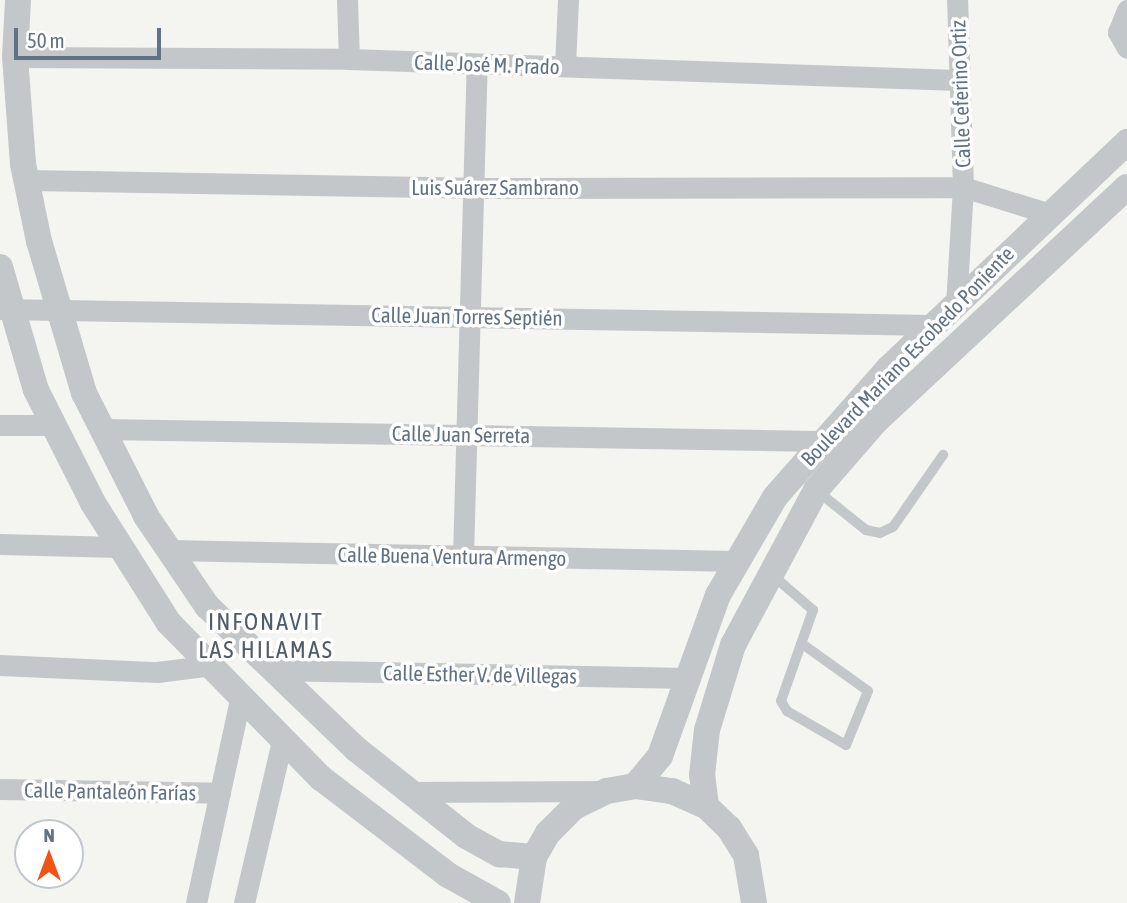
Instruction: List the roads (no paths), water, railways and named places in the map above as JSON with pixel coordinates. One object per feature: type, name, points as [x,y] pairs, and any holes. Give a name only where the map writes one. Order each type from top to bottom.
[{"type":"street","points":[[18,0],[15,57],[28,180],[57,310],[102,429],[169,551],[207,606],[271,670],[407,792],[499,854],[534,857]]},
{"type":"street","points":[[347,0],[349,59]]},
{"type":"street","points":[[565,66],[568,0]]},
{"type":"street","name":"Calle Ceferino Ortiz","points":[[956,305],[962,187],[957,0]]},
{"type":"street","points":[[1127,10],[1118,32],[1127,48]]},
{"type":"street","name":"Calle José M. Prado","points":[[15,57],[349,59],[477,66],[565,66],[959,80]]},
{"type":"street","points":[[463,556],[471,316],[470,188],[477,66]]},
{"type":"street","name":"Boulevard Mariano Escobedo Poniente","points":[[635,786],[660,756],[736,561],[775,497],[820,441],[933,325],[1047,213],[1127,142]]},
{"type":"street","name":"Luis Suárez Sambrano","points":[[28,180],[470,188],[962,187]]},
{"type":"street","name":"Calle Ceferino Ortiz","points":[[962,187],[1047,213]]},
{"type":"street","name":"Boulevard Mariano Escobedo Poniente","points":[[706,806],[702,775],[706,730],[733,645],[768,571],[816,490],[876,421],[1127,187]]},
{"type":"street","points":[[0,267],[5,309],[36,390],[139,584],[205,666],[282,741],[448,875],[498,903]]},
{"type":"street","name":"Calle Juan Torres Septién","points":[[5,309],[933,325]]},
{"type":"street","points":[[0,425],[54,425]]},
{"type":"street","name":"Calle Juan Serreta","points":[[102,429],[820,441]]},
{"type":"street","points":[[0,544],[118,547]]},
{"type":"street","name":"Calle Buena Ventura Armengo","points":[[169,551],[736,561]]},
{"type":"street","points":[[0,665],[158,671],[205,666]]},
{"type":"street","name":"Calle Esther V. de Villegas","points":[[271,670],[689,678]]},
{"type":"street","points":[[197,903],[240,700]]},
{"type":"street","points":[[244,903],[282,741]]},
{"type":"street","points":[[407,792],[607,791],[635,786],[672,791],[706,806],[730,828],[746,855],[754,903]]},
{"type":"street","name":"Calle Pantaleón Farías","points":[[0,789],[220,793]]},
{"type":"street","points":[[527,903],[534,857],[574,807],[607,791]]},
{"type":"lane","points":[[816,490],[866,530],[880,534],[893,527],[943,455]]},
{"type":"lane","points":[[768,571],[813,610],[781,701],[787,711],[846,745],[868,691],[802,643]]},
{"type":"district","name":"INFONAVIT LAS HILAMAS","points":[[266,636]]}]
